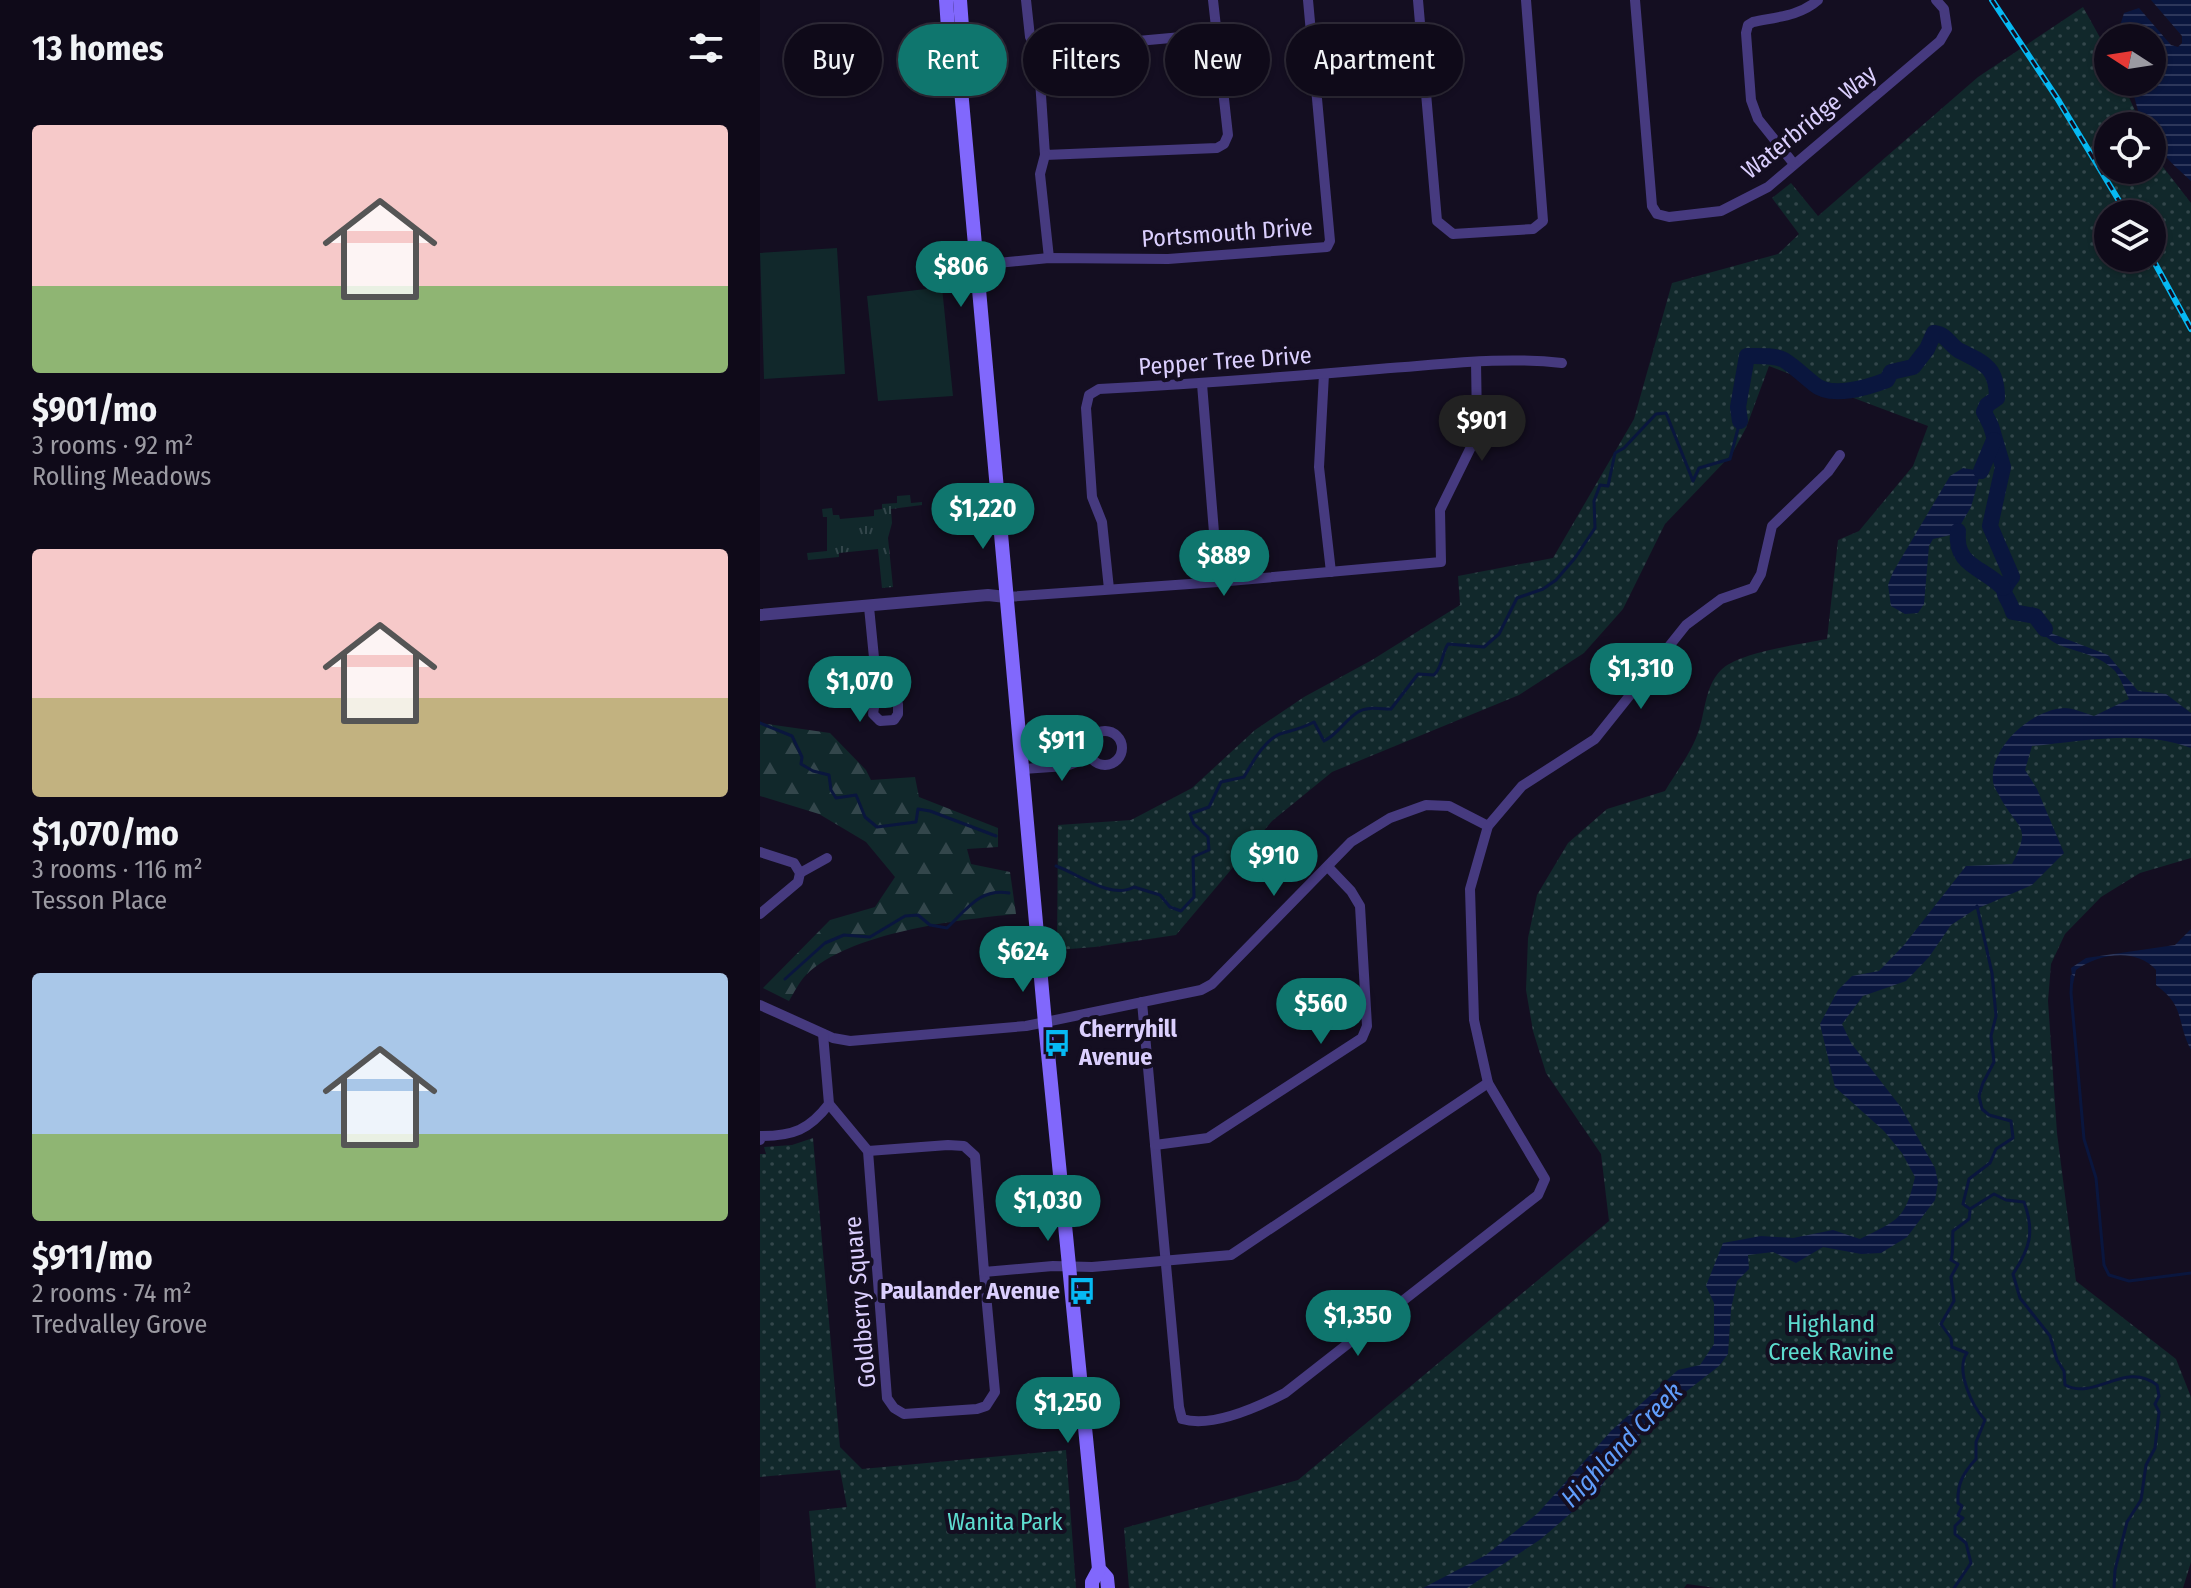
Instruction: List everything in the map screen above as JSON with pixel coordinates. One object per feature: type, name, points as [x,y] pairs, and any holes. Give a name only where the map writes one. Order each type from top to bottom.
[{"type":"main road","points":[[946,0],[948,24]]},
{"type":"main road","points":[[960,0],[962,24]]},
{"type":"main road","points":[[962,96],[1045,1023],[1099,1569],[1092,1588]]},
{"type":"main road","points":[[1099,1569],[1107,1578],[1108,1588]]},
{"type":"street","points":[[1026,0],[1029,24]]},
{"type":"street","points":[[1213,0],[1214,24]]},
{"type":"street","name":"Portsmouth Drive","points":[[977,265],[1049,258],[1168,259],[1327,247],[1330,241],[1308,0]]},
{"type":"street","points":[[1418,0],[1437,221],[1453,234],[1533,229],[1543,221],[1526,0]]},
{"type":"street","name":"Waterbridge Way","points":[[1635,0],[1652,206],[1657,214],[1669,217],[1721,211],[1768,187],[1940,41],[1947,29],[1944,9],[1936,0]]},
{"type":"street","points":[[1794,164],[1758,119],[1751,100],[1746,33],[1748,25],[1753,22],[1791,15],[1818,0]]},
{"type":"street","points":[[1041,96],[1045,155],[1040,174],[1049,258]]},
{"type":"street","points":[[1045,155],[1217,148],[1224,144],[1228,135],[1223,96]]},
{"type":"street","name":"Pepper Tree Drive","points":[[1109,589],[1102,522],[1092,497],[1086,408],[1089,395],[1099,389],[1529,359],[1562,363]]},
{"type":"street","points":[[760,615],[988,595],[1006,597],[1218,582],[1441,562],[1440,510],[1472,445],[1477,423],[1476,362]]},
{"type":"street","points":[[1324,374],[1319,467],[1331,572]]},
{"type":"street","points":[[1202,384],[1218,582]]},
{"type":"street","points":[[1142,1002],[1182,1419],[1193,1422],[1251,1410],[1285,1393],[1538,1195],[1545,1179],[1488,1083],[1474,1020],[1470,889],[1488,826],[1522,786],[1595,739],[1686,625],[1721,599],[1753,588],[1761,574],[1772,526],[1828,472],[1840,455]]},
{"type":"street","points":[[869,607],[877,688]]},
{"type":"street","points":[[1023,769],[1066,766],[1090,757]]},
{"type":"street","points":[[760,1005],[823,1034],[850,1041],[1045,1023],[1201,990],[1212,984],[1329,868],[1351,842],[1390,818],[1426,805],[1449,806],[1488,826]]},
{"type":"street","points":[[760,852],[794,863],[800,873],[798,882],[760,914]]},
{"type":"street","points":[[800,873],[827,858]]},
{"type":"street","points":[[1155,1145],[1208,1138],[1362,1038],[1367,1026],[1360,906],[1351,891],[1329,868]]},
{"type":"street","points":[[823,1034],[829,1104],[868,1151]]},
{"type":"street","points":[[984,1272],[1166,1262],[1231,1255],[1488,1083]]},
{"type":"street","points":[[760,1140],[761,1136],[793,1134],[807,1127],[829,1104]]},
{"type":"street","name":"Goldberry Square","points":[[948,1145],[964,1146],[975,1156],[995,1392],[986,1406],[904,1414],[894,1408],[887,1398],[868,1151],[948,1145]]},
{"type":"green space","name":"Highland Creek Ravine","points":[[2083,7],[2094,27],[2094,96],[2128,96],[2136,112],[2094,112],[2094,184],[2166,184],[2166,171],[2191,203],[2191,858],[2140,873],[2101,897],[2065,934],[2051,964],[2048,1001],[2057,1133],[2076,1281],[2176,1359],[2191,1397],[2191,1562],[2183,1588],[1715,1588],[1687,1584],[1684,1588],[1129,1588],[1124,1528],[1298,1480],[1609,1221],[1601,1154],[1546,1073],[1533,1031],[1526,990],[1528,938],[1537,895],[1568,843],[1607,809],[1665,791],[1693,745],[1711,685],[1721,670],[1742,658],[1827,639],[1838,540],[1859,531],[1913,466],[1928,426],[1769,366],[1746,428],[1732,454],[1665,524],[1623,609],[1584,653],[1519,695],[1332,772],[1272,821],[1176,935],[1057,950],[1058,825],[1131,820],[1192,788],[1255,730],[1304,697],[1372,660],[1460,605],[1458,576],[1553,558],[1634,419],[1672,283],[1778,254],[1799,234],[1772,198],[1791,183],[1818,216],[1978,77]]},
{"type":"green space","points":[[837,248],[845,374],[764,379],[760,253]]},
{"type":"green space","points":[[942,287],[953,396],[878,401],[867,296]]},
{"type":"green space","points":[[910,495],[911,503],[922,502],[922,505],[891,509],[892,523],[888,538],[893,587],[882,588],[878,549],[808,560],[807,553],[827,551],[827,517],[823,517],[822,509],[832,508],[833,515],[839,515],[840,519],[874,516],[874,510],[882,509],[882,504],[897,503],[897,496]]},
{"type":"green space","points":[[760,723],[830,733],[866,770],[871,780],[915,777],[919,797],[998,828],[998,847],[967,849],[971,864],[1010,872],[1016,914],[905,931],[849,948],[825,960],[806,975],[789,1001],[763,988],[830,920],[875,907],[895,877],[866,842],[819,814],[760,796]]},
{"type":"green space","name":"Wanita Park","points":[[813,1138],[840,1447],[862,1469],[1066,1450],[1076,1588],[816,1588],[809,1511],[847,1507],[840,1470],[760,1477],[760,1154],[766,1154],[764,1147],[792,1145]]},
{"type":"water","points":[[2151,0],[2191,0],[2191,181],[2166,156],[2166,112],[2138,112],[2134,96],[2166,96],[2166,39],[2178,47],[2182,36]]},
{"type":"water","points":[[2139,8],[2153,24],[2121,24],[2124,13]]},
{"type":"water","points":[[1963,468],[1981,471],[1971,507],[1955,534],[1933,539],[1929,546],[1924,604],[1918,613],[1905,614],[1891,606],[1888,585],[1893,572],[1950,476]]},
{"type":"water","name":"Highland Creek","points":[[2032,606],[2053,634],[2108,655],[2138,691],[2166,694],[2191,713],[2191,748],[2172,742],[2133,738],[2032,746],[2025,770],[2037,789],[2064,853],[2032,885],[1974,910],[1951,925],[1929,957],[1906,981],[1863,996],[1842,1024],[1851,1043],[1900,1106],[1935,1168],[1938,1182],[1935,1200],[1907,1237],[1881,1253],[1861,1254],[1823,1247],[1796,1263],[1773,1252],[1748,1255],[1749,1269],[1737,1281],[1731,1309],[1728,1354],[1719,1366],[1683,1394],[1622,1452],[1601,1487],[1541,1539],[1467,1588],[1423,1588],[1486,1555],[1538,1513],[1611,1431],[1678,1370],[1700,1365],[1714,1344],[1714,1303],[1706,1286],[1723,1243],[1761,1236],[1793,1238],[1833,1230],[1860,1239],[1891,1222],[1903,1211],[1915,1177],[1902,1153],[1884,1131],[1835,1087],[1820,1024],[1838,990],[1852,976],[1879,971],[1904,945],[1966,866],[2012,864],[2021,842],[2021,829],[1993,782],[1998,756],[2015,733],[2038,715],[2051,710],[2068,708],[2094,716],[2129,699],[2115,671],[2104,662],[2054,642],[2044,634],[2036,623]]},
{"type":"water","points":[[2191,929],[2191,1050],[2176,1008],[2156,985],[2156,970],[2148,963],[2117,955],[2095,960],[2076,970],[2073,984],[2071,968],[2086,958],[2175,945]]},
{"type":"waterway","points":[[1740,421],[1738,407],[1747,356],[1780,358],[1821,388],[1840,391],[1879,383],[1887,380],[1891,372],[1913,367],[1927,349],[1934,333],[1943,336],[1957,349],[1988,367],[1995,379],[1997,398],[1987,405],[1984,412],[2003,467],[1990,526],[2012,577],[2004,591],[2013,612],[2035,616],[2045,629]]},
{"type":"waterway","points":[[1056,866],[1105,888],[1125,890],[1134,887],[1160,895],[1170,907],[1181,911],[1194,897],[1193,857],[1209,850],[1208,837],[1194,824],[1190,814],[1209,807],[1221,782],[1244,777],[1260,751],[1277,735],[1314,722],[1324,741],[1362,710],[1391,709],[1418,674],[1434,675],[1448,644],[1484,647],[1499,634],[1517,598],[1543,589],[1556,580],[1575,558],[1595,528],[1594,501],[1600,485],[1608,486],[1615,453],[1624,448],[1656,414],[1666,413],[1693,481],[1699,468],[1730,459],[1740,421]]},
{"type":"waterway","points":[[1981,471],[1994,440]]},
{"type":"waterway","points":[[1958,531],[1958,543],[1965,559],[2003,588]]},
{"type":"waterway","points":[[760,723],[792,736],[802,757],[801,764],[829,775],[831,790],[836,798],[856,795],[865,817],[877,827],[916,822],[918,809],[996,836]]},
{"type":"waterway","points":[[785,979],[825,943],[844,935],[870,937],[905,916],[918,915],[930,925],[947,928],[982,897],[999,892],[1009,893]]},
{"type":"waterway","points":[[1977,906],[1992,973],[1996,1016],[1991,1036],[1994,1062],[1979,1096],[1982,1109],[1989,1115],[2011,1121],[2013,1138],[1996,1149],[1990,1163],[1969,1179],[1963,1204],[1970,1209],[1994,1194],[2006,1200],[2024,1202],[2029,1240],[2013,1274],[2020,1298],[2050,1336],[2057,1360],[2064,1371],[2065,1385],[2076,1389],[2088,1388],[2133,1377],[2145,1378],[2157,1385],[2159,1396],[2155,1404],[2159,1412],[2155,1448],[2146,1465],[2141,1500],[2127,1522],[2115,1570],[2114,1588]]},
{"type":"waterway","points":[[2072,976],[2084,1139],[2096,1178],[2104,1265],[2109,1275],[2129,1281],[2191,1273]]},
{"type":"waterway","points":[[1954,1588],[1971,1563],[1966,1543],[1955,1534],[1955,1526],[1963,1518],[1958,1515],[1962,1506],[1958,1503],[1960,1484],[1976,1459],[1976,1442],[1985,1420],[1970,1397],[1964,1378],[1967,1353],[1952,1347],[1951,1338],[1941,1324],[1954,1301],[1951,1277],[1958,1264],[1951,1260],[1953,1231],[1969,1219],[1970,1211]]},
{"type":"railway","points":[[1992,0],[2057,98],[2119,200]]},
{"type":"railway","points":[[2160,272],[2191,329]]},
{"type":"place","name":"Cherryhill Avenue","points":[[1057,1043]]},
{"type":"place","name":"Paulander Avenue","points":[[1082,1291]]}]
